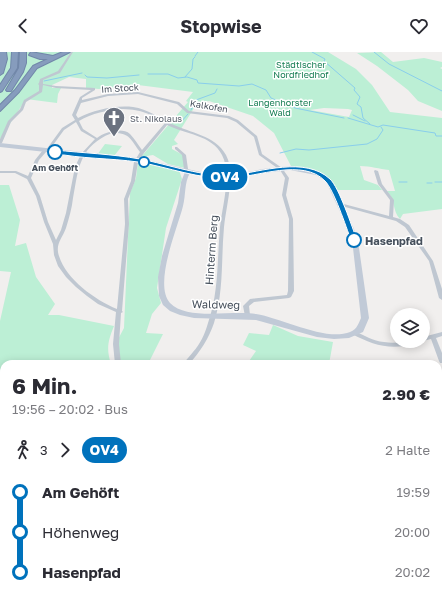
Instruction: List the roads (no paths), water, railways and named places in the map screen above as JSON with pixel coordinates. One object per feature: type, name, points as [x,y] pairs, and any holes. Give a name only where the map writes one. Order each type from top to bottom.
[{"type":"highway","points":[[0,73],[4,60],[3,52]]},
{"type":"highway","points":[[0,78],[8,65],[9,52]]},
{"type":"highway","points":[[0,90],[14,68],[15,52]]},
{"type":"highway","points":[[0,99],[14,83],[20,73],[24,59],[23,52]]},
{"type":"highway","points":[[30,72],[30,53],[48,57],[65,52]]},
{"type":"highway","points":[[0,109],[17,91],[30,72],[40,64],[65,52]]},
{"type":"street","points":[[72,52],[60,71],[42,79],[40,91],[25,102],[22,109],[10,122],[1,138],[0,144],[46,151],[138,160],[214,177],[227,177],[281,169],[303,169],[322,176],[328,180],[354,238],[365,318],[362,326],[354,333],[379,345],[390,346]]},
{"type":"street","points":[[40,84],[53,87],[94,89],[81,98],[74,113],[76,121],[82,130],[97,138]]},
{"type":"street","name":"Im Stock","points":[[79,102],[108,95],[136,93],[176,102],[183,107]]},
{"type":"street","name":"Kalkofen","points":[[183,107],[190,112],[234,119],[256,137],[258,151],[262,157],[281,169]]},
{"type":"street","name":"Hinterm Berg","points":[[76,121],[103,111],[130,108],[145,111],[168,124],[201,136],[216,145],[226,162],[227,177],[221,263],[214,315],[202,344],[189,360]]},
{"type":"street","points":[[29,178],[37,160],[61,132],[76,121]]},
{"type":"street","points":[[118,360],[116,344],[120,312],[126,224],[126,198],[142,152],[168,124]]},
{"type":"street","points":[[56,243],[68,214],[74,179],[83,155],[97,138],[106,133],[122,132],[128,134],[142,152]]},
{"type":"street","points":[[176,148],[184,155],[187,171]]},
{"type":"street","points":[[246,316],[246,306],[252,300],[289,296],[291,292],[291,219],[284,195],[287,178],[281,169]]},
{"type":"street","name":"Waldweg","points":[[187,171],[184,179],[181,202],[166,254],[161,290],[165,302],[173,310],[190,315],[246,316],[270,320],[324,336],[341,337],[354,333]]},
{"type":"street","points":[[376,171],[380,184],[392,200],[391,218]]},
{"type":"street","points":[[0,172],[16,172],[29,178],[38,196],[46,222],[56,243],[61,264],[72,280],[98,302],[120,312]]},
{"type":"street","points":[[340,204],[391,218],[408,226],[431,261],[442,298]]},
{"type":"street","points":[[430,338],[442,334]]},
{"type":"street","points":[[433,337],[442,360]]},
{"type":"waterway","points":[[195,56],[198,52]]},
{"type":"waterway","points":[[312,52],[325,59],[324,61],[355,88],[354,90],[360,97],[357,104],[361,107],[363,118],[370,124]]},
{"type":"waterway","points":[[374,52],[389,64],[442,91]]},
{"type":"waterway","points":[[185,77],[192,69],[193,59],[195,57]]},
{"type":"waterway","points":[[44,81],[82,73]]},
{"type":"waterway","points":[[148,74],[168,74],[178,78],[187,77],[197,80],[198,83],[239,86],[252,84],[266,90],[271,98],[295,108],[344,118]]},
{"type":"waterway","points":[[85,75],[87,77],[107,78],[139,75]]},
{"type":"waterway","points":[[191,110],[196,100],[215,93],[217,89]]},
{"type":"waterway","points":[[181,122],[188,114]]},
{"type":"waterway","points":[[353,115],[365,121]]},
{"type":"waterway","points":[[348,118],[378,127],[383,125],[435,133],[436,136],[442,136]]},
{"type":"waterway","points":[[280,153],[296,149],[309,150],[367,144],[377,139],[383,130],[381,127]]},
{"type":"waterway","points":[[399,182],[407,182]]},
{"type":"waterway","points":[[435,182],[442,182]]},
{"type":"waterway","points":[[427,183],[432,183]]},
{"type":"place","name":"St. Nikolaus","points":[[114,138]]},
{"type":"place","name":"Am Gehöft","points":[[55,152]]},
{"type":"place","name":"Hasenpfad","points":[[354,240]]},
{"type":"park label","name":"Städtischer Nordfriedhof","points":[[301,70]]},
{"type":"park label","name":"Langenhorster Wald","points":[[280,108]]}]
